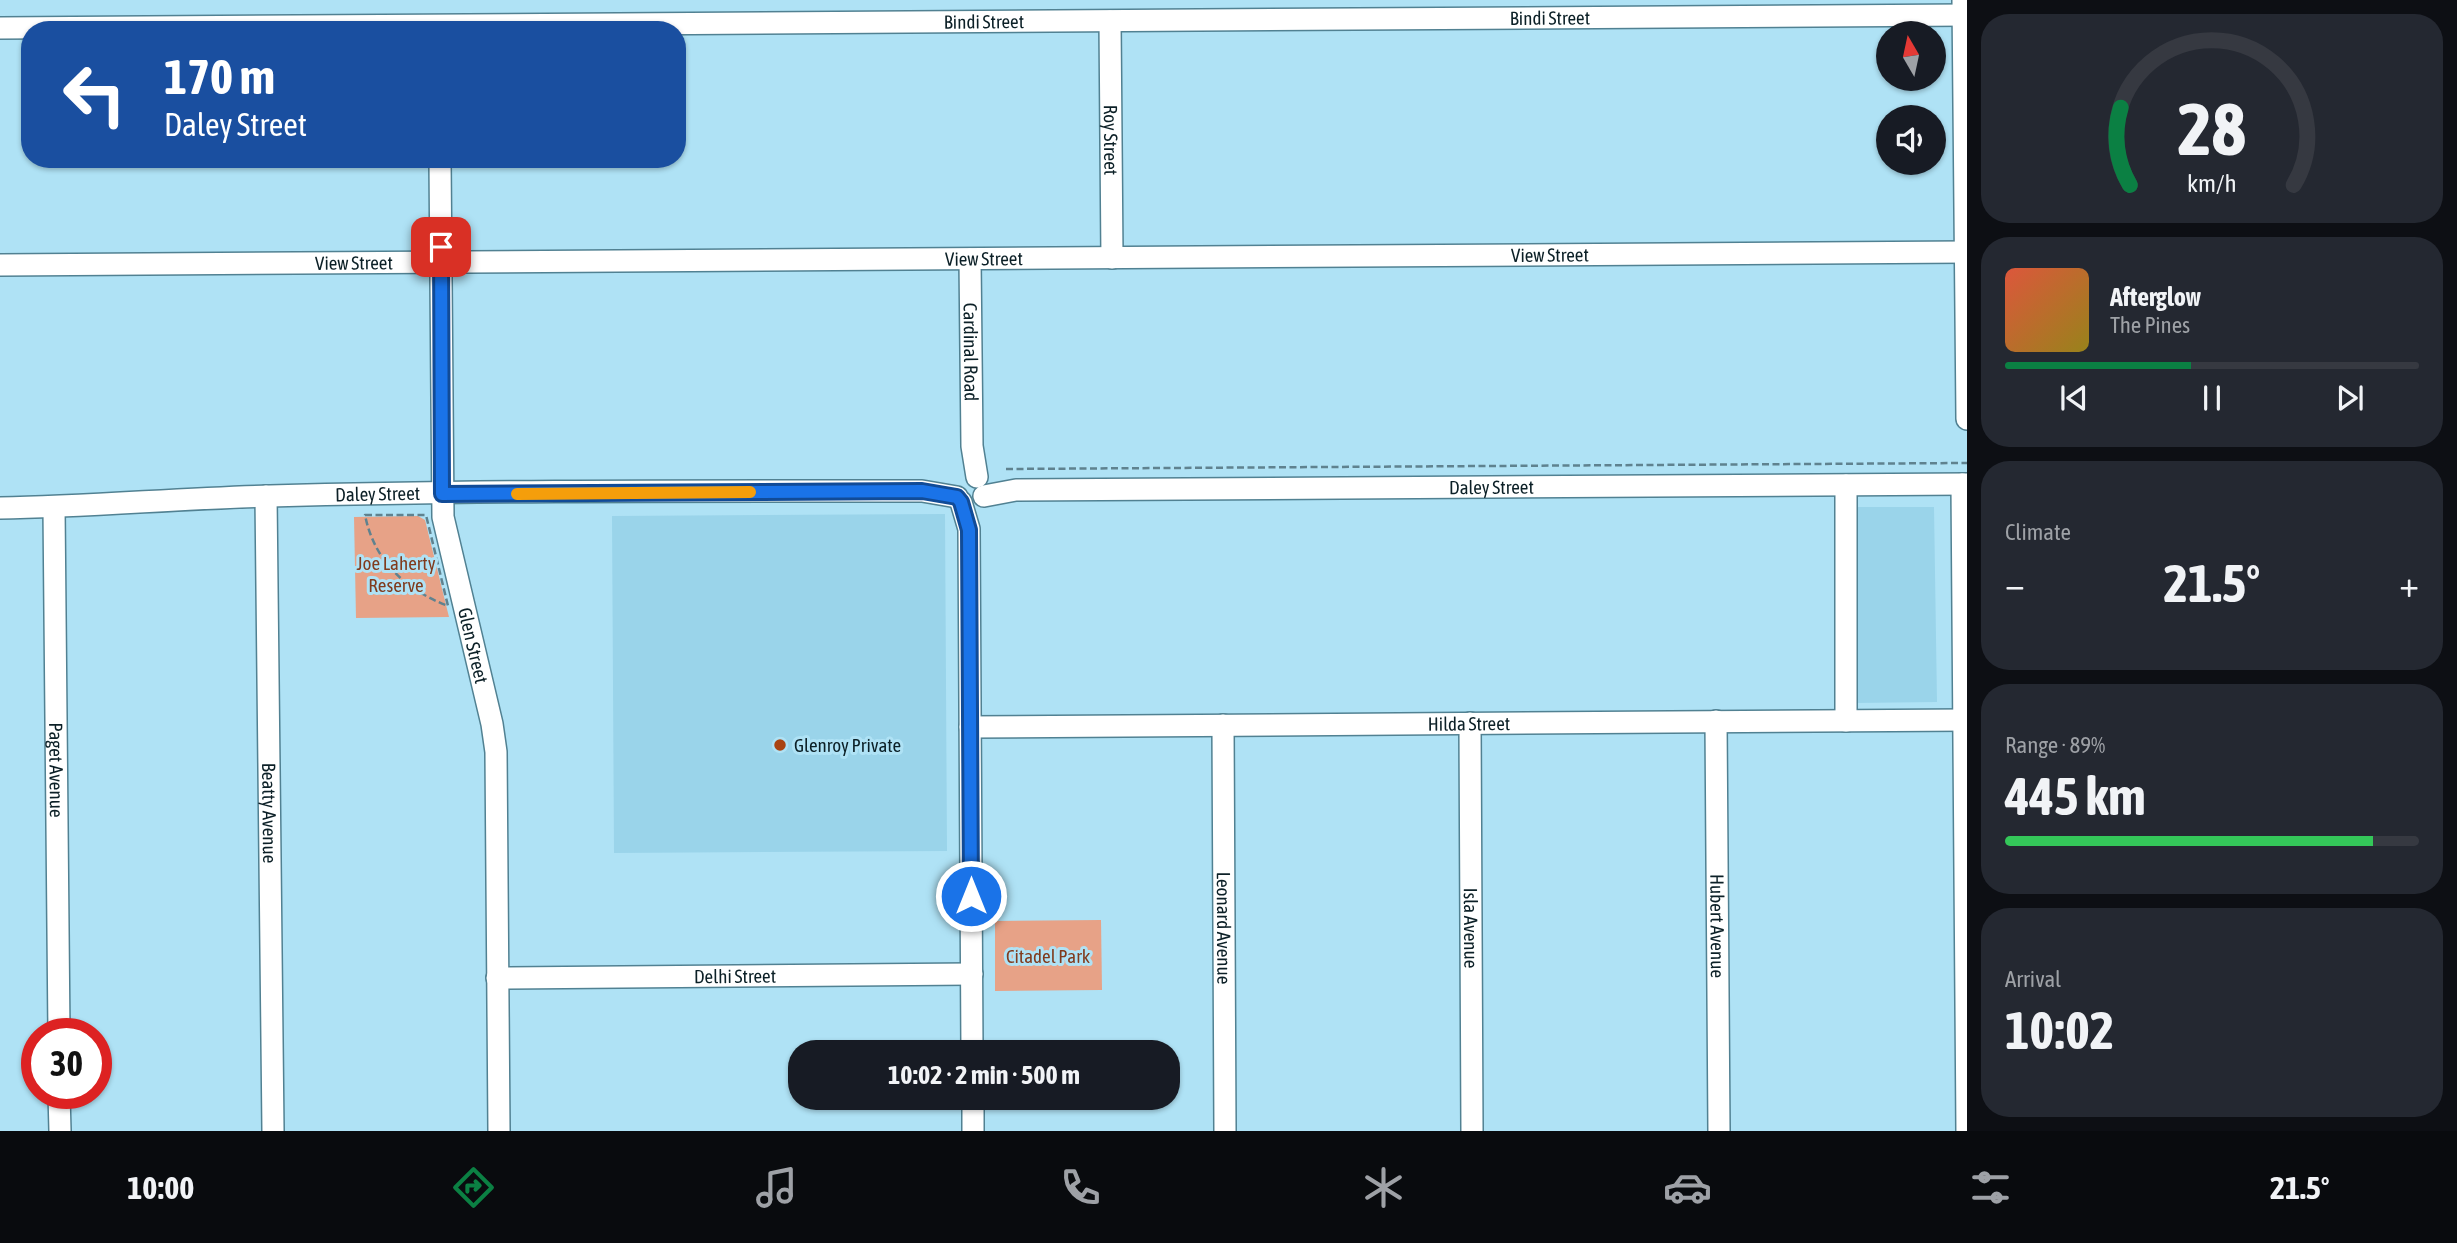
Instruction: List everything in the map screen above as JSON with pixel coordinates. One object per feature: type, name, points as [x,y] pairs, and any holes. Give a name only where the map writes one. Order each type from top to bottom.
[{"type":"street","name":"Bindi Street","points":[[686,25],[1965,10]]},
{"type":"street","points":[[1965,10],[1967,419]]},
{"type":"street","name":"Roy Street","points":[[1110,21],[1112,258]]},
{"type":"street","name":"Bindi Street","points":[[0,28],[21,28]]},
{"type":"street","name":"Glen Street","points":[[440,168],[442,494],[445,529],[495,736],[499,1131]]},
{"type":"street","name":"View Street","points":[[0,265],[1966,252]]},
{"type":"street","name":"Cardinal Road","points":[[970,259],[972,1040]]},
{"type":"street","points":[[1965,477],[1966,1131]]},
{"type":"street","name":"Daley Street","points":[[0,508],[54,508],[267,496],[1846,485],[1965,477]]},
{"type":"street","points":[[1846,485],[1846,721]]},
{"type":"street","name":"Beatty Avenue","points":[[267,496],[273,1131]]},
{"type":"street","name":"Paget Avenue","points":[[54,508],[59,1018]]},
{"type":"street","name":"Hilda Street","points":[[970,727],[1965,720]]},
{"type":"street","name":"Hubert Avenue","points":[[1716,721],[1719,1131]]},
{"type":"street","name":"Isla Avenue","points":[[1470,723],[1472,1131]]},
{"type":"street","name":"Leonard Avenue","points":[[1223,726],[1225,1131]]},
{"type":"street","name":"Delhi Street","points":[[497,978],[972,974]]},
{"type":"street","points":[[59,1109],[60,1131]]},
{"type":"street","points":[[973,1110],[973,1131]]},
{"type":"path","points":[[1006,469],[1965,477]]},
{"type":"path","points":[[365,515],[426,515],[448,606],[414,590],[397,576],[377,549],[365,515]]},
{"type":"shaded area","points":[[1853,507],[1934,507],[1937,702],[1854,703]]},
{"type":"shaded area","name":"Glenroy Private","points":[[945,514],[947,851],[614,853],[612,516]]},
{"type":"green space","name":"Joe Laherty Reserve","points":[[418,516],[425,520],[449,617],[356,618],[354,517]]},
{"type":"green space","name":"Citadel Park","points":[[1101,920],[1102,990],[995,991],[995,921]]},
{"type":"slow traffic","points":[[517,494],[750,492]]},
{"type":"place","name":"Glenroy Private","points":[[780,745]]},
{"type":"route","points":[[441,247],[442,494],[922,491],[957,497],[969,530],[971,896]]}]
